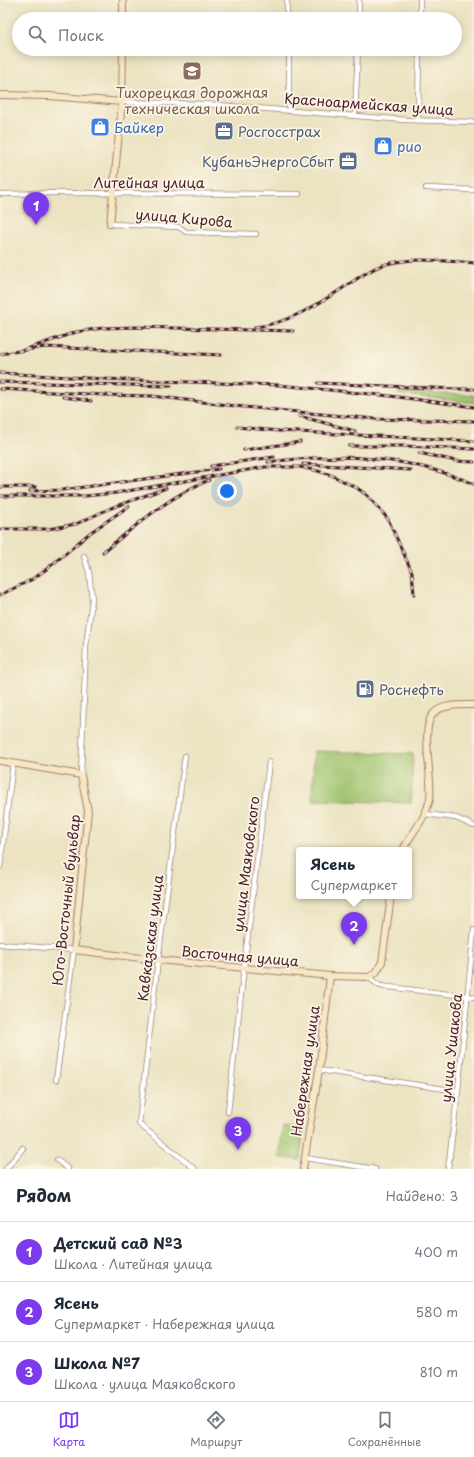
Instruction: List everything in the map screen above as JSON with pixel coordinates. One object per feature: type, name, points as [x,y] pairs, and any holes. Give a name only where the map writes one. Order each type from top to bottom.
[{"type":"main road","points":[[123,12],[124,0]]},
{"type":"main road","points":[[110,224],[122,102],[122,56]]},
{"type":"main road","name":"Красноармейская улица","points":[[0,95],[49,96],[122,102]]},
{"type":"main road","points":[[405,847],[426,814],[430,797],[428,730],[433,713],[442,708],[452,706],[474,705]]},
{"type":"main road","points":[[0,762],[81,775]]},
{"type":"main road","name":"Юго-Восточный бульвар","points":[[74,950],[88,811],[81,775]]},
{"type":"main road","points":[[368,977],[376,973],[382,962],[391,899]]},
{"type":"main road","name":"Восточная улица","points":[[74,950],[158,960],[330,976],[368,977]]},
{"type":"main road","name":"Набережная улица","points":[[303,1169],[319,1070],[330,976]]},
{"type":"street","points":[[287,0],[288,12]]},
{"type":"street","points":[[359,0],[359,12]]},
{"type":"street","points":[[420,0],[420,12]]},
{"type":"street","points":[[288,56],[289,111]]},
{"type":"street","points":[[355,116],[358,56]]},
{"type":"street","points":[[418,120],[419,56]]},
{"type":"street","name":"Красноармейская улица","points":[[122,102],[205,104],[355,116],[474,122]]},
{"type":"street","points":[[426,188],[474,190]]},
{"type":"street","name":"Литейная улица","points":[[0,194],[298,194]]},
{"type":"street","name":"улица Кирова","points":[[110,224],[179,227],[186,232],[256,234]]},
{"type":"street","name":"Юго-Восточный бульвар","points":[[81,775],[86,646],[92,600],[89,572],[84,556]]},
{"type":"street","name":"Кавказская улица","points":[[185,756],[158,960],[139,1124],[195,1169]]},
{"type":"street","name":"улица Маяковского","points":[[228,1112],[269,762]]},
{"type":"street","points":[[0,866],[13,763]]},
{"type":"street","points":[[426,814],[456,818],[474,826]]},
{"type":"street","name":"улица Ушакова","points":[[448,1169],[458,1091],[474,930]]},
{"type":"street","name":"Восточная улица","points":[[0,944],[74,950]]},
{"type":"street","name":"Юго-Восточный бульвар","points":[[56,1080],[74,950]]},
{"type":"street","name":"Восточная улица","points":[[368,977],[380,986],[474,997]]},
{"type":"street","points":[[319,1070],[458,1091]]},
{"type":"street","points":[[6,1169],[23,1148]]},
{"type":"street","points":[[305,1158],[374,1169]]},
{"type":"street","points":[[57,1160],[68,1169]]},
{"type":"green space","points":[[398,392],[474,395],[474,403],[398,394]]},
{"type":"green space","points":[[314,751],[413,754],[411,803],[312,800]]},
{"type":"green space","points":[[283,1125],[304,1128],[300,1160],[279,1157]]},
{"type":"railway","points":[[255,327],[279,322],[301,313],[380,266],[414,260],[439,260],[474,263]]},
{"type":"railway","points":[[24,350],[76,332],[103,328],[137,327],[293,331]]},
{"type":"railway","points":[[0,354],[45,347],[221,355]]},
{"type":"railway","points":[[0,373],[104,379],[279,385],[390,396],[474,407]]},
{"type":"railway","points":[[0,382],[171,386]]},
{"type":"railway","points":[[318,383],[474,389]]},
{"type":"railway","points":[[0,389],[104,395],[152,396],[244,407],[376,419],[474,421]]},
{"type":"railway","points":[[63,397],[91,401]]},
{"type":"railway","points":[[299,416],[355,431]]},
{"type":"railway","points":[[237,427],[279,431],[474,441]]},
{"type":"railway","points":[[244,450],[300,442]]},
{"type":"railway","points":[[349,446],[403,446],[474,449]]},
{"type":"railway","points":[[419,453],[456,461],[474,462]]},
{"type":"railway","points":[[211,466],[274,457]]},
{"type":"railway","points":[[268,462],[295,459],[347,457],[372,459],[423,467],[449,474],[474,484]]},
{"type":"railway","points":[[303,464],[411,470]]},
{"type":"railway","points":[[0,496],[85,496],[116,493],[265,467],[300,467],[318,471],[331,475],[357,488],[368,496],[388,519],[412,572],[414,594]]},
{"type":"railway","points":[[30,491],[62,490],[219,469]]},
{"type":"railway","points":[[103,552],[180,494],[209,480]]},
{"type":"railway","points":[[0,487],[36,487]]},
{"type":"railway","points":[[1,529],[48,529],[76,524],[111,508],[166,488]]},
{"type":"railway","points":[[0,595],[31,580],[48,568],[91,532],[129,506]]},
{"type":"place","name":"Тихорецкая дорожная техническая школа","points":[[192,71]]},
{"type":"place","name":"Байкер","points":[[100,127]]},
{"type":"place","name":"Росгосстрах","points":[[224,131]]},
{"type":"place","name":"рио","points":[[383,146]]},
{"type":"place","name":"КубаньЭнергоСбыт","points":[[348,161]]},
{"type":"place","name":"Детский сад №3","points":[[36,225]]},
{"type":"place","name":"Роснефть","points":[[365,689]]},
{"type":"place","name":"Ясень","points":[[354,945]]},
{"type":"place","name":"Школа №7","points":[[238,1150]]}]
